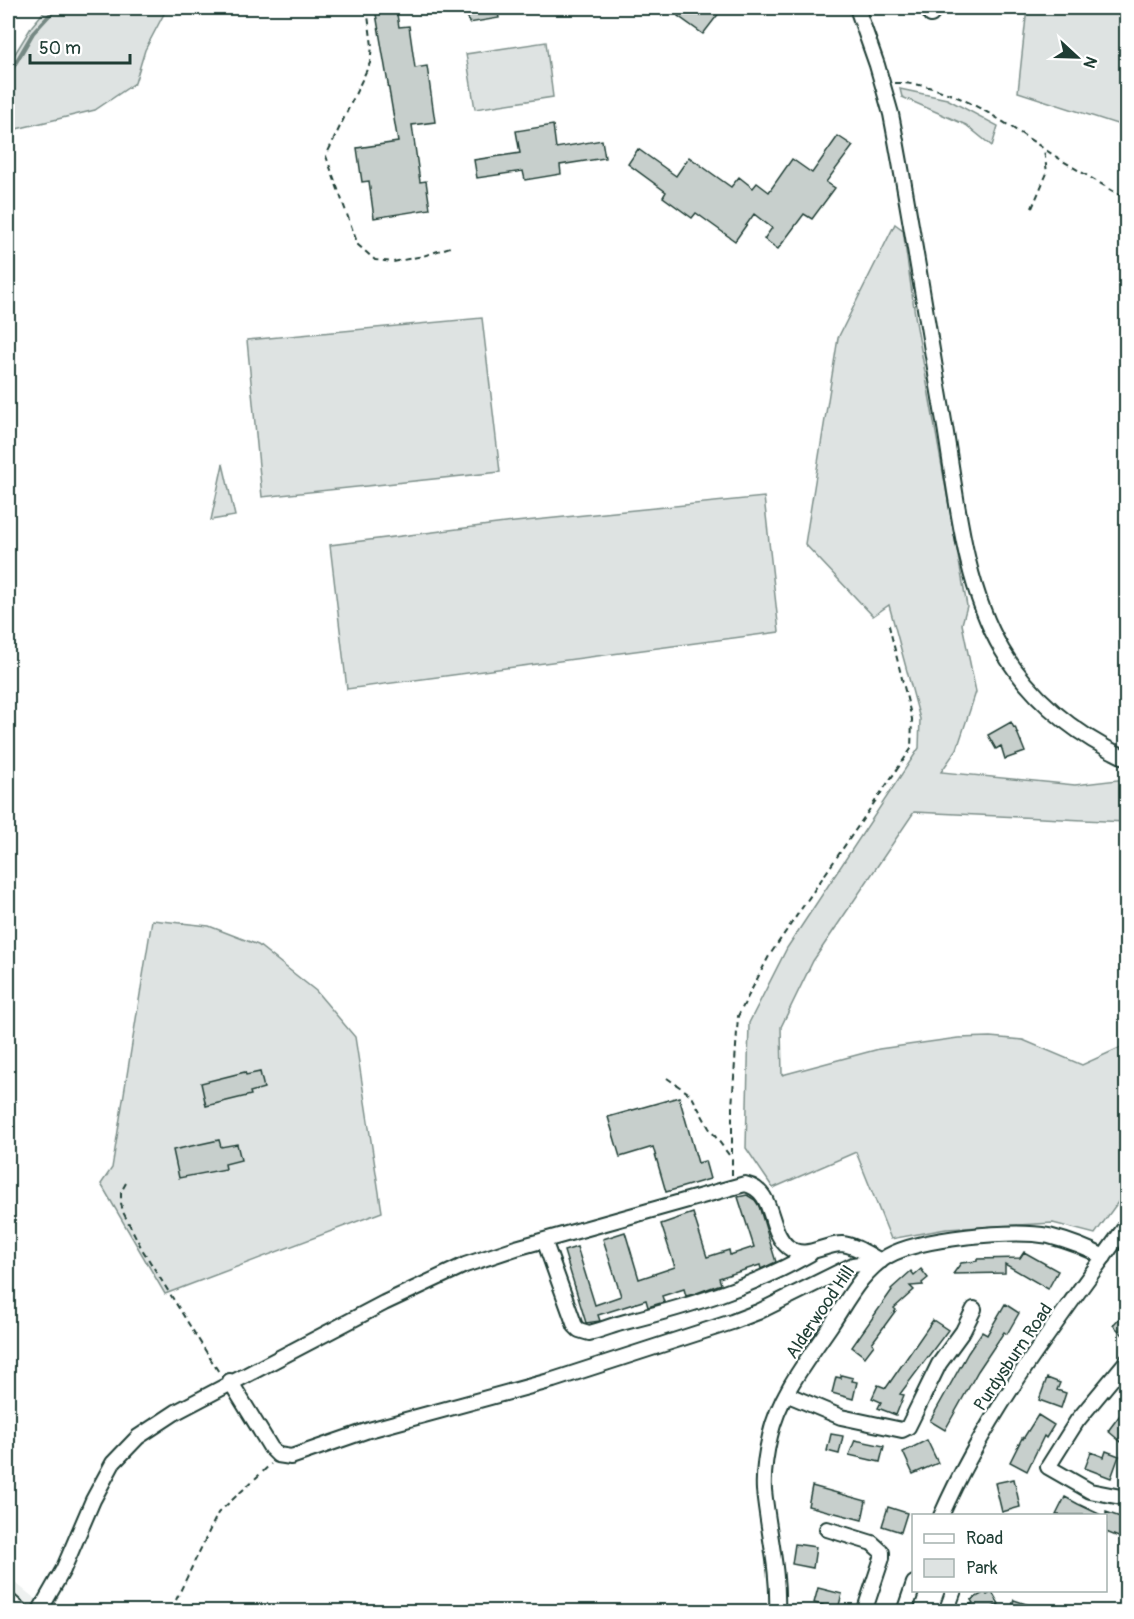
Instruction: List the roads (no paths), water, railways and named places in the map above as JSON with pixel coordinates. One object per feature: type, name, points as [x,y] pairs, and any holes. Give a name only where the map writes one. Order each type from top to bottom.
[{"type":"street","points":[[857,8],[883,83],[891,114],[956,494],[969,563],[984,611],[992,631],[1013,668],[1038,698],[1088,739],[1126,758]]},
{"type":"street","points":[[39,1611],[63,1570],[93,1500],[113,1463],[125,1448],[154,1425],[228,1383],[442,1274],[480,1259],[745,1184],[760,1191],[766,1201],[778,1236],[795,1252],[803,1254],[830,1246],[847,1245],[881,1261]]},
{"type":"street","name":"Purdysburn Road","points":[[941,1514],[951,1493],[1006,1398],[1126,1226]]},
{"type":"street","name":"Alderwood Hill","points":[[777,1611],[777,1569],[764,1480],[770,1435],[786,1394],[871,1269],[902,1250],[944,1239],[1032,1234],[1071,1243],[1104,1257]]},
{"type":"street","points":[[544,1240],[575,1326],[579,1330],[590,1333],[716,1296],[782,1270],[814,1251]]},
{"type":"street","points":[[228,1383],[278,1455],[291,1457],[369,1430],[511,1392],[624,1358],[758,1312],[853,1265],[881,1261]]},
{"type":"street","points":[[786,1394],[841,1417],[902,1430],[908,1427],[939,1364],[963,1331],[974,1309]]},
{"type":"street","points":[[1126,1362],[1077,1421],[1048,1467],[1090,1491],[1126,1498]]},
{"type":"street","points":[[827,1529],[872,1543],[882,1552],[880,1566],[864,1611]]},
{"type":"street","points":[[904,1611],[912,1589]]},
{"type":"street","points":[[946,1611],[953,1592]]},
{"type":"street","points":[[8,1600],[22,1611]]},
{"type":"waterway","points":[[8,76],[33,33],[56,8]]}]
